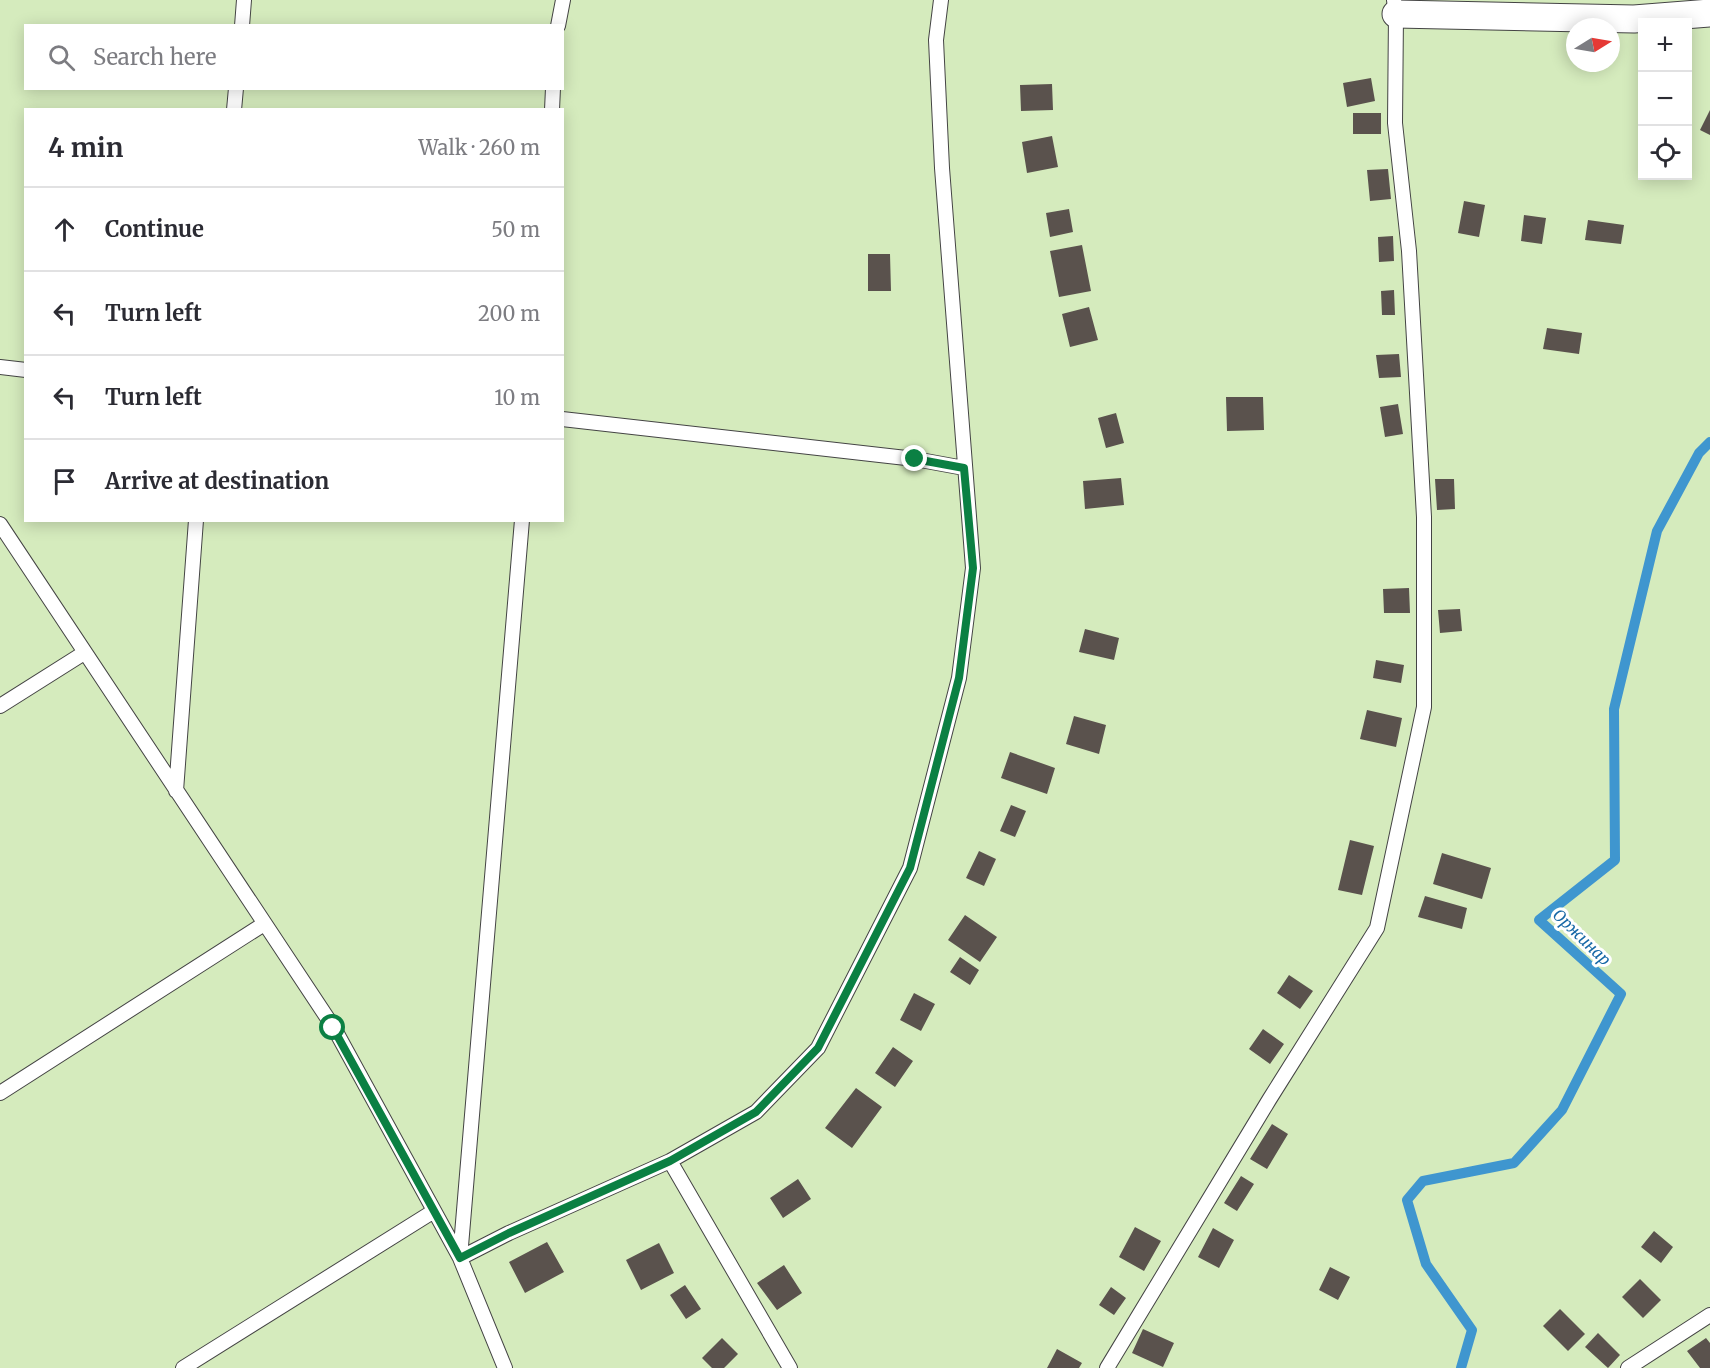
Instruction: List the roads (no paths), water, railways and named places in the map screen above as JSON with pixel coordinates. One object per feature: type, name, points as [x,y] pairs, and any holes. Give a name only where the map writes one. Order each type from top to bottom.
[{"type":"street","points":[[1395,7],[1634,19],[1710,14]]},
{"type":"lane","points":[[242,24],[244,0]]},
{"type":"lane","points":[[558,24],[563,0]]},
{"type":"lane","points":[[460,1258],[509,1233],[670,1161],[756,1112],[818,1048],[910,868],[959,678],[973,568],[941,156],[936,40],[941,0]]},
{"type":"lane","points":[[1107,1368],[1269,1100],[1377,928],[1380,916],[1424,707],[1424,517],[1409,251],[1395,123],[1395,7]]},
{"type":"lane","points":[[234,108],[236,90]]},
{"type":"lane","points":[[552,108],[554,90]]},
{"type":"lane","points":[[0,367],[24,370]]},
{"type":"lane","points":[[564,419],[915,459],[964,468]]},
{"type":"lane","points":[[176,791],[196,522]]},
{"type":"lane","points":[[460,1258],[522,522]]},
{"type":"lane","points":[[0,524],[333,1028],[460,1258],[505,1368]]},
{"type":"lane","points":[[0,706],[84,653]]},
{"type":"lane","points":[[0,1093],[264,924]]},
{"type":"lane","points":[[670,1161],[790,1368]]},
{"type":"lane","points":[[183,1368],[434,1211]]},
{"type":"lane","points":[[1628,1368],[1710,1315]]},
{"type":"waterway","name":"Оржинар","points":[[1461,1368],[1472,1330],[1426,1264],[1407,1200],[1423,1181],[1514,1163],[1562,1110],[1621,994],[1539,920],[1615,860],[1614,709],[1657,531],[1699,453],[1710,442]]}]
